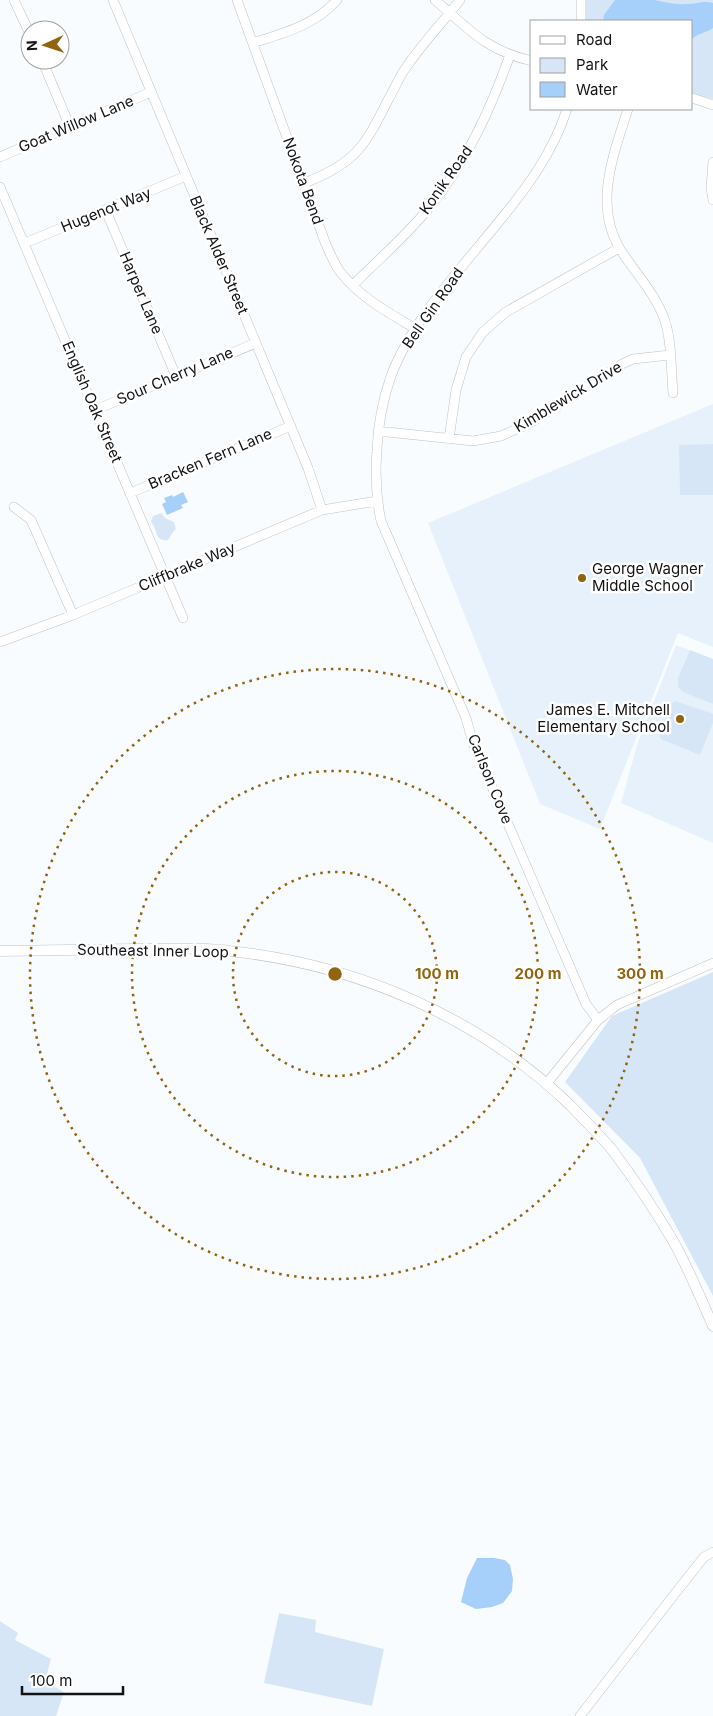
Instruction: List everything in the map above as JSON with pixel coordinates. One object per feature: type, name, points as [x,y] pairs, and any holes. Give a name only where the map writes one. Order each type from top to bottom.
[{"type":"main road","name":"Southeast Inner Loop","points":[[0,951],[190,948],[228,950],[320,966],[390,990],[429,1007],[483,1037],[547,1083],[594,1129],[612,1150],[652,1206],[690,1275],[713,1326]]},
{"type":"street","points":[[14,0],[23,20]]},
{"type":"street","name":"Black Alder Street","points":[[112,0],[308,468],[322,510]]},
{"type":"street","name":"Nokota Bend","points":[[237,0],[334,262],[342,274],[374,304],[416,328]]},
{"type":"street","points":[[253,43],[297,29],[311,22],[338,0]]},
{"type":"street","points":[[435,0],[472,34],[488,45],[510,55],[530,60]]},
{"type":"street","points":[[304,183],[331,172],[343,164],[365,143],[404,70],[460,0]]},
{"type":"street","points":[[581,0],[581,20]]},
{"type":"street","name":"Konik Road","points":[[353,285],[427,210],[464,159],[484,120],[510,55]]},
{"type":"street","points":[[46,70],[70,127]]},
{"type":"street","name":"Goat Willow Lane","points":[[0,156],[151,92]]},
{"type":"street","points":[[693,98],[713,104]]},
{"type":"street","name":"Bell Gin Road","points":[[388,534],[381,521],[375,478],[378,431],[391,375],[416,328],[434,302],[534,177],[562,125],[567,110]]},
{"type":"street","points":[[628,110],[612,161],[608,182],[607,205],[619,248],[659,307],[665,321],[669,336],[674,393]]},
{"type":"street","points":[[713,162],[711,188],[713,200]]},
{"type":"street","name":"Hugenot Way","points":[[25,243],[186,176]]},
{"type":"street","name":"English Oak Street","points":[[0,187],[183,618]]},
{"type":"street","name":"Harper Lane","points":[[106,210],[176,376]]},
{"type":"street","points":[[449,439],[456,390],[466,357],[482,332],[506,312],[619,248]]},
{"type":"street","name":"Sour Cherry Lane","points":[[95,410],[256,343]]},
{"type":"street","name":"Kimblewick Drive","points":[[378,431],[473,441],[501,436],[530,423],[622,364],[633,359],[670,355]]},
{"type":"street","name":"Bracken Fern Lane","points":[[130,493],[290,426]]},
{"type":"street","name":"Cliffbrake Way","points":[[0,642],[73,616],[322,510],[377,501]]},
{"type":"street","points":[[14,507],[31,520],[73,616]]},
{"type":"street","name":"Carlson Cove","points":[[388,534],[466,718],[473,743],[586,1004],[598,1020]]},
{"type":"street","points":[[547,1083],[598,1020],[617,1006],[713,963]]},
{"type":"street","points":[[580,1716],[677,1591],[704,1558],[713,1552]]},
{"type":"shaded area","name":"George Wagner Middle School","points":[[713,404],[713,647],[678,633],[600,829],[540,804],[428,523]]},
{"type":"shaded area","name":"James E. Mitchell Elementary School","points":[[676,645],[713,659],[713,843],[621,803],[637,745]]},
{"type":"green space","points":[[585,0],[713,0],[713,99],[693,94],[693,20],[585,20]]},
{"type":"green space","points":[[713,444],[713,495],[680,495],[679,445]]},
{"type":"green space","points":[[161,513],[165,518],[174,522],[176,529],[168,540],[158,537],[151,522],[153,516]]},
{"type":"green space","points":[[690,650],[713,659],[713,704],[683,692],[678,687],[678,678]]},
{"type":"green space","points":[[676,701],[713,714],[713,723],[700,755],[661,739],[659,735],[670,704]]},
{"type":"green space","points":[[713,972],[713,1296],[640,1158],[565,1082],[612,1016]]},
{"type":"green space","points":[[279,1613],[316,1620],[315,1632],[384,1649],[372,1706],[264,1683]]},
{"type":"green space","points":[[0,1621],[18,1633],[15,1640],[51,1659],[45,1681],[64,1692],[56,1716],[0,1716]]},
{"type":"water","points":[[615,0],[655,0],[678,4],[706,2],[713,3],[713,28],[693,38],[693,20],[603,20],[604,15]]},
{"type":"water","points":[[183,492],[188,502],[181,505],[183,508],[167,515],[162,504],[166,502],[164,498],[172,495],[173,497]]},
{"type":"water","points":[[477,1558],[505,1560],[510,1565],[513,1579],[512,1591],[503,1603],[492,1607],[476,1609],[461,1602],[467,1578]]},
{"type":"place","name":"George Wagner Middle School","points":[[582,578]]},
{"type":"place","name":"James E. Mitchell Elementary School","points":[[680,719]]}]
